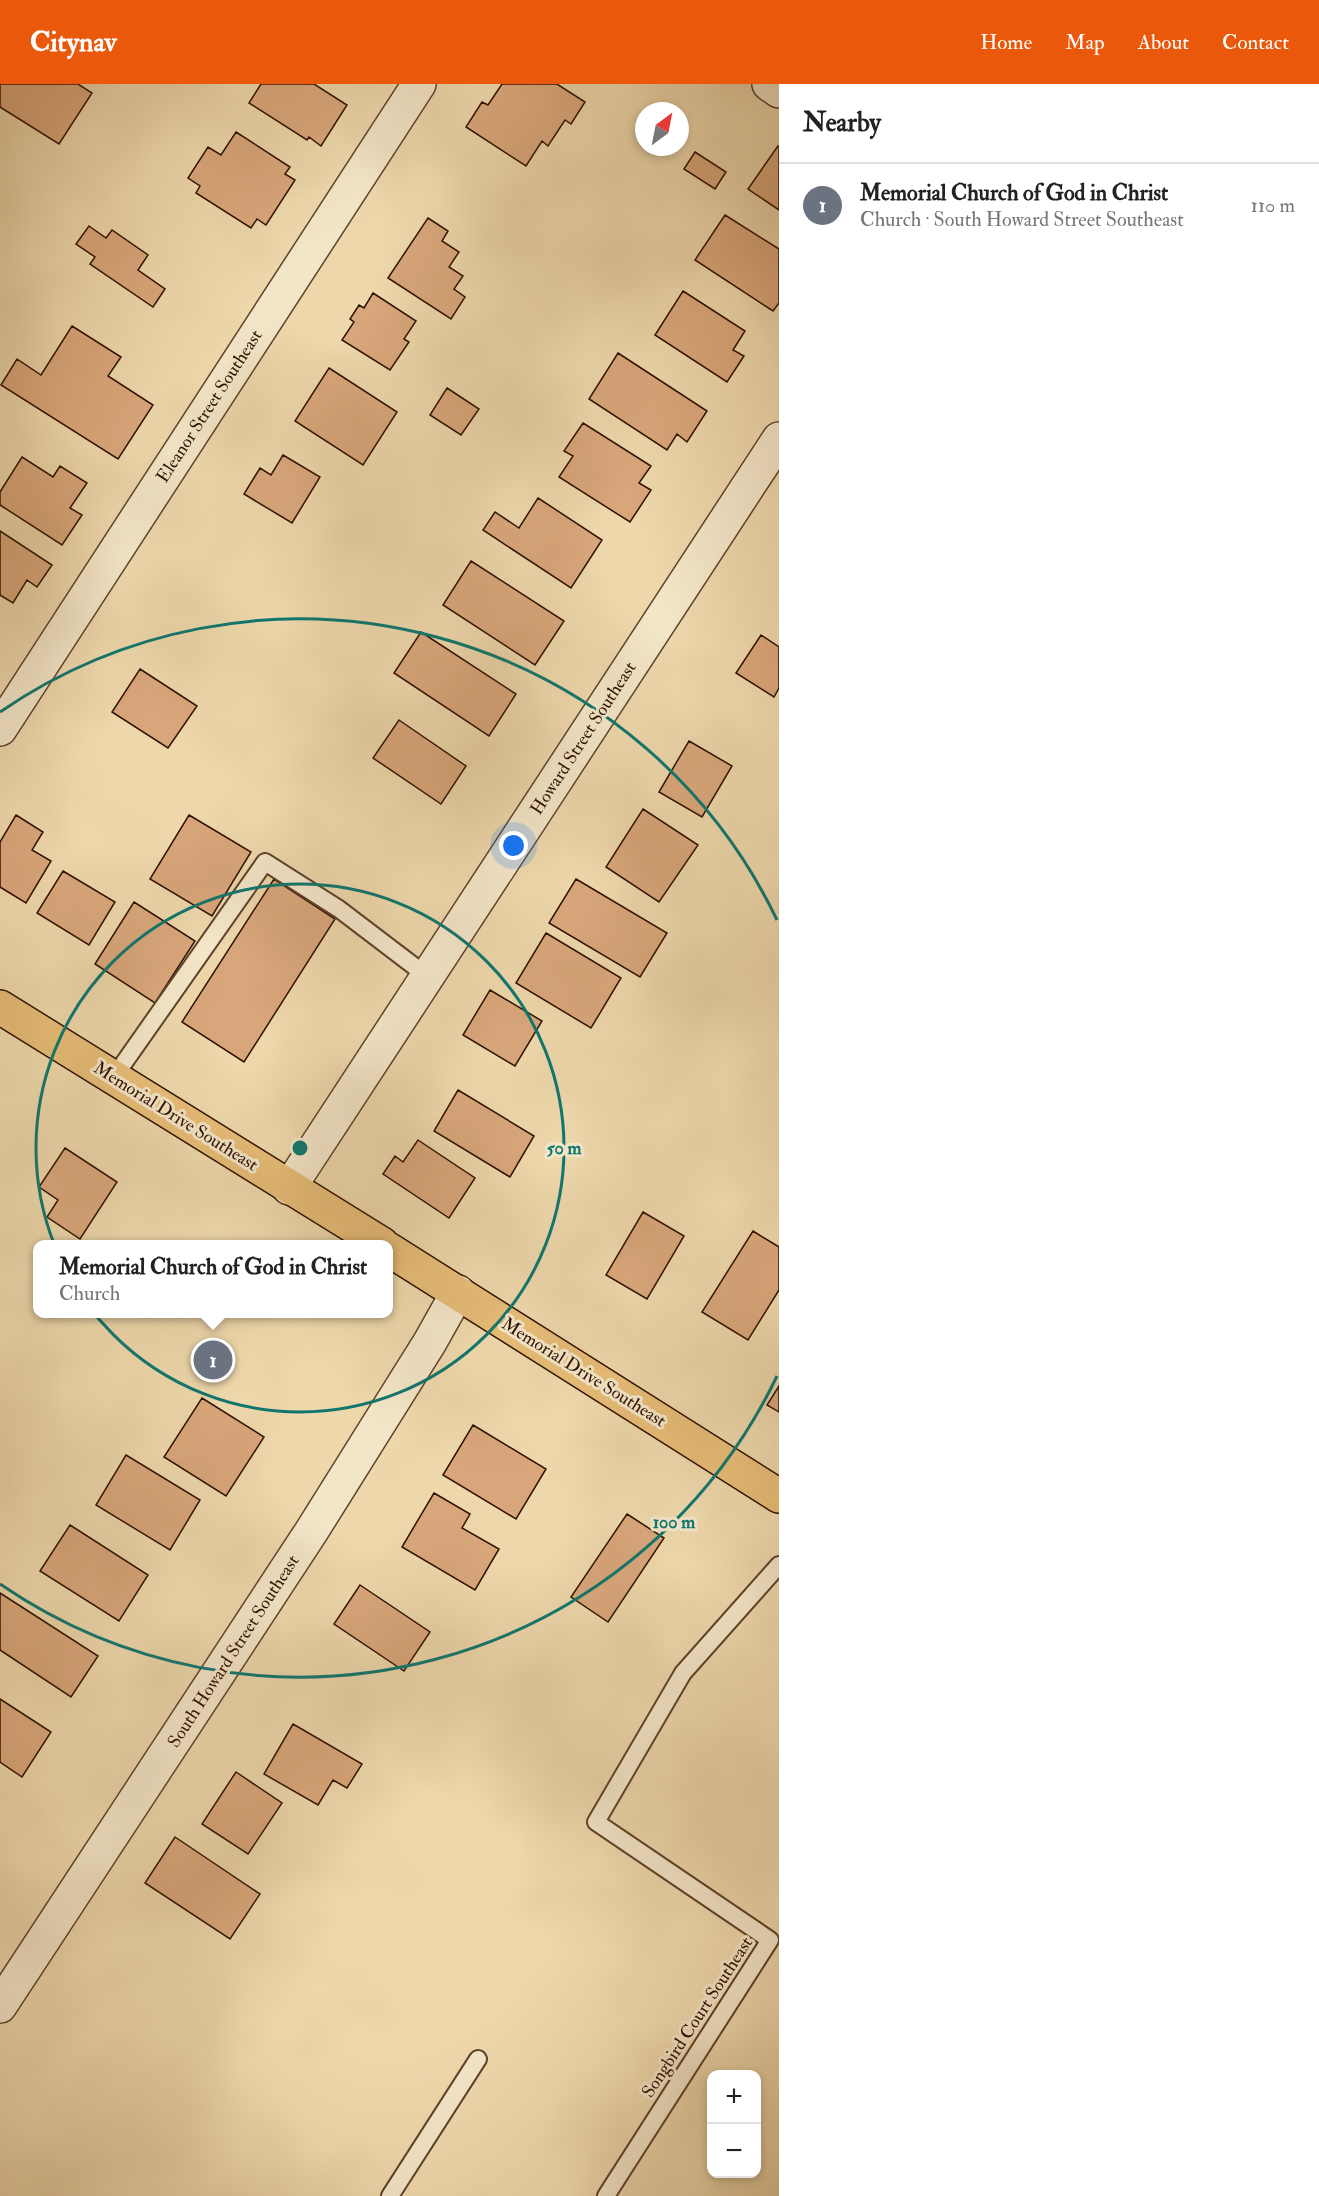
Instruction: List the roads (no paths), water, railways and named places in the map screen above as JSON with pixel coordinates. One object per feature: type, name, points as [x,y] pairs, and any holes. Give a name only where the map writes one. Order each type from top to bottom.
[{"type":"main road","name":"Memorial Drive Southeast","points":[[0,1007],[374,1240]]},
{"type":"main road","name":"Memorial Drive Southeast","points":[[393,1252],[779,1496]]},
{"type":"street","name":"Eleanor Street Southeast","points":[[0,729],[419,84]]},
{"type":"street","points":[[769,84],[779,91]]},
{"type":"street","name":"Howard Street Southeast","points":[[289,1188],[779,440]]},
{"type":"street","name":"South Howard Street Southeast","points":[[0,2006],[311,1532],[430,1342],[458,1292]]},
{"type":"lane","points":[[114,1077],[265,862],[339,909],[427,976]]},
{"type":"lane","name":"Songbird Court Southeast","points":[[606,2196],[770,1940],[596,1822],[683,1673],[779,1565]]},
{"type":"lane","points":[[390,2196],[478,2059]]},
{"type":"place","name":"Memorial Church of God in Christ","points":[[213,1360]]}]
